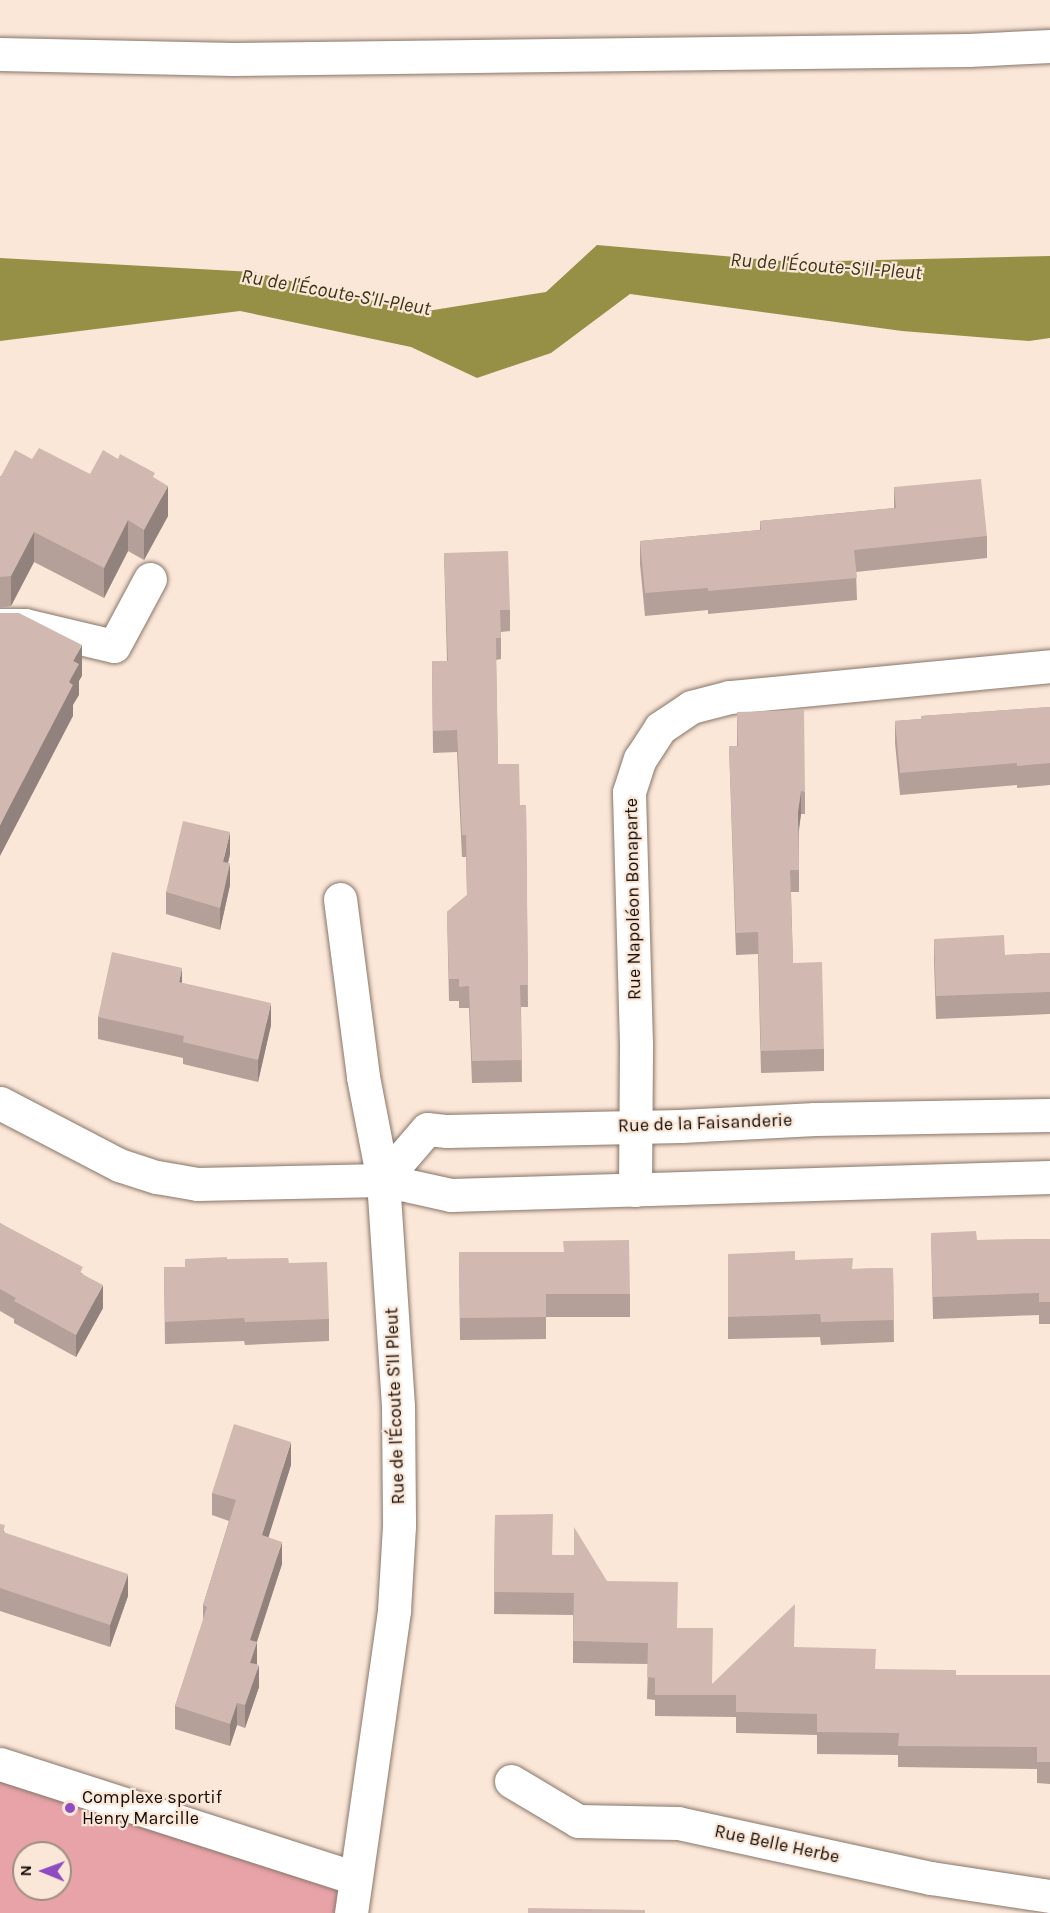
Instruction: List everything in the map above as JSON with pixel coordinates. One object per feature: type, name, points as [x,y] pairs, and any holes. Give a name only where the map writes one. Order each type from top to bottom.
[{"type":"street","points":[[0,54],[233,59],[968,50],[1050,46]]},
{"type":"street","points":[[0,625],[25,625],[114,646],[150,579]]},
{"type":"street","name":"Rue Napoléon Bonaparte","points":[[635,1190],[636,1044],[629,792],[640,759],[660,728],[691,707],[730,697],[1050,666]]},
{"type":"street","name":"Rue de l'Écoute S'Il Pleut","points":[[340,899],[363,1077],[383,1180],[398,1406],[399,1526],[394,1611],[351,1913]]},
{"type":"street","points":[[0,1104],[119,1165],[158,1177],[197,1184],[383,1180],[451,1195],[1050,1177]]},
{"type":"street","name":"Rue de la Faisanderie","points":[[383,1180],[427,1129],[447,1131],[1050,1114]]},
{"type":"street","points":[[0,1764],[356,1878]]},
{"type":"street","name":"Rue Belle Herbe","points":[[511,1781],[578,1821],[678,1822],[932,1878],[1050,1896]]},
{"type":"shaded area","name":"Complexe sportif Henry Marcille","points":[[0,1762],[355,1878],[351,1913],[0,1913]]},
{"type":"water","name":"Ru de l'Écoute-S'Il-Pleut","points":[[597,245],[793,262],[1050,256],[1050,338],[1029,341],[902,331],[630,294],[551,353],[477,378],[411,347],[240,311],[0,341],[0,258],[253,272],[421,312],[546,292]]},
{"type":"building","points":[[39,448],[90,474],[103,450],[118,459],[120,454],[155,473],[153,477],[168,486],[144,530],[128,520],[104,568],[34,532],[11,576],[0,577],[0,476],[15,450],[32,459]]},
{"type":"building","points":[[981,479],[987,536],[854,550],[857,578],[708,591],[708,588],[645,593],[640,541],[761,530],[760,521],[896,508],[894,487]]},
{"type":"building","points":[[508,551],[510,610],[500,610],[501,638],[496,638],[498,764],[519,764],[520,805],[526,805],[528,985],[520,985],[522,1060],[472,1061],[469,986],[459,987],[459,979],[449,979],[447,912],[467,895],[466,835],[462,835],[457,730],[433,731],[432,661],[448,661],[444,553]]},
{"type":"building","points":[[0,613],[19,613],[82,645],[73,661],[79,664],[69,682],[73,685],[0,825]]},
{"type":"building","points":[[1050,707],[1050,763],[1017,766],[1017,763],[900,773],[895,721],[921,719],[921,716]]},
{"type":"building","points":[[804,710],[805,792],[801,791],[798,812],[799,870],[790,870],[793,963],[822,962],[824,1049],[761,1051],[758,932],[736,933],[729,746],[738,746],[737,712]]},
{"type":"building","points":[[183,821],[230,832],[223,862],[230,863],[220,908],[166,892]]},
{"type":"building","points":[[1004,935],[1005,955],[1050,953],[1050,992],[936,996],[934,939]]},
{"type":"building","points":[[112,952],[182,968],[179,982],[271,1003],[258,1060],[183,1042],[184,1036],[98,1017]]},
{"type":"building","points":[[0,1223],[83,1267],[80,1273],[103,1285],[76,1335],[14,1301],[16,1298],[0,1289]]},
{"type":"building","points":[[976,1231],[977,1240],[1050,1239],[1050,1302],[1039,1302],[1039,1293],[933,1297],[931,1233]]},
{"type":"building","points":[[629,1240],[630,1294],[546,1294],[546,1317],[460,1318],[459,1252],[564,1252],[563,1241]]},
{"type":"building","points":[[795,1251],[795,1260],[853,1258],[852,1269],[893,1268],[894,1320],[821,1322],[820,1314],[728,1317],[728,1254]]},
{"type":"building","points":[[227,1257],[227,1259],[288,1258],[289,1263],[327,1262],[329,1319],[245,1322],[244,1318],[165,1322],[164,1267],[185,1267],[185,1259]]},
{"type":"building","points":[[234,1424],[291,1442],[262,1535],[282,1542],[250,1640],[257,1642],[250,1663],[259,1665],[245,1705],[237,1703],[230,1724],[175,1706],[207,1607],[203,1605],[236,1500],[212,1493]]},
{"type":"building","points":[[553,1514],[552,1555],[574,1555],[574,1527],[607,1581],[678,1582],[677,1628],[713,1628],[712,1684],[795,1604],[794,1647],[876,1649],[875,1669],[956,1670],[956,1675],[1050,1675],[1050,1762],[1037,1762],[1037,1747],[898,1746],[899,1733],[817,1732],[817,1714],[736,1712],[736,1695],[655,1695],[655,1678],[647,1677],[648,1643],[573,1641],[574,1593],[494,1592],[495,1515]]},
{"type":"building","points":[[0,1524],[5,1525],[3,1532],[128,1574],[110,1625],[0,1588]]},
{"type":"building","points":[[528,1908],[645,1910],[645,1913],[528,1913]]},
{"type":"place","name":"Complexe sportif Henry Marcille","points":[[70,1808]]}]
